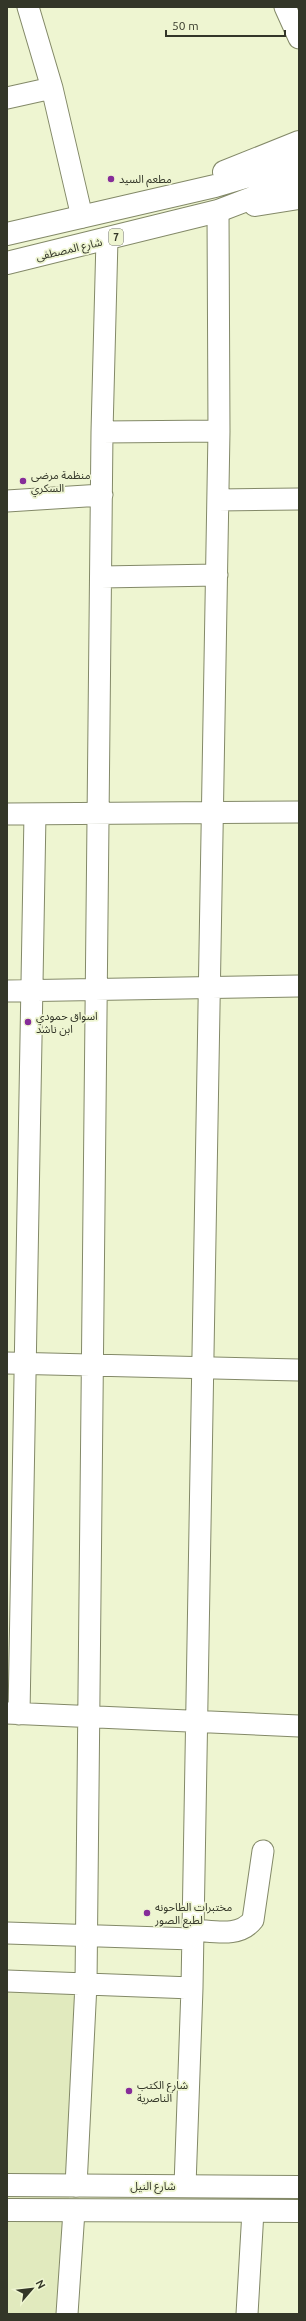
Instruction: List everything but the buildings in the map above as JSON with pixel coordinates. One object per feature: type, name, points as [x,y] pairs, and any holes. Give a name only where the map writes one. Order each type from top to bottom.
[{"type":"main road","points":[[150,200],[299,142]]},
{"type":"main road","name":"7","points":[[221,210],[290,183],[299,161]]},
{"type":"main road","name":"7","points":[[7,234],[150,200],[290,183]]},
{"type":"main road","name":"شارع المصطفى","points":[[7,263],[221,210]]},
{"type":"main road","name":"شارع النيل","points":[[7,2185],[299,2187]]},
{"type":"main road","points":[[7,2210],[299,2211]]},
{"type":"street","points":[[28,7],[52,88],[82,217]]},
{"type":"street","points":[[285,7],[298,31]]},
{"type":"street","points":[[7,98],[52,88]]},
{"type":"street","points":[[185,2186],[192,1988],[197,1721],[218,500],[221,210]]},
{"type":"street","points":[[76,2186],[86,1984],[102,432],[107,239]]},
{"type":"street","points":[[102,432],[219,431]]},
{"type":"street","points":[[7,501],[102,495]]},
{"type":"street","points":[[218,500],[299,499]]},
{"type":"street","points":[[101,577],[216,575]]},
{"type":"street","points":[[7,814],[299,812]]},
{"type":"street","points":[[35,814],[32,990],[16,1363],[13,1714],[299,1726]]},
{"type":"street","points":[[7,990],[209,986],[299,986]]},
{"type":"street","points":[[16,1363],[299,1370]]},
{"type":"street","points":[[7,1932],[86,1935],[239,1932],[247,1928],[254,1920],[263,1851]]},
{"type":"street","points":[[7,1981],[192,1988]]},
{"type":"street","points":[[67,2314],[74,2210]]},
{"type":"street","points":[[247,2314],[253,2211]]},
{"type":"shaded area","points":[[7,1972],[82,1976],[62,2314],[7,2314]]},
{"type":"place","name":"مطعم السيد","points":[[111,179]]},
{"type":"place","name":"منظمة مرضى السكري","points":[[23,481]]},
{"type":"place","name":"اسواق حمودي ابن ناشد","points":[[28,1022]]},
{"type":"place","name":"مختبرات الطاحونه لطبع الصور","points":[[147,1913]]},
{"type":"place","name":"شارع الكتب الناصرية","points":[[129,2091]]}]
